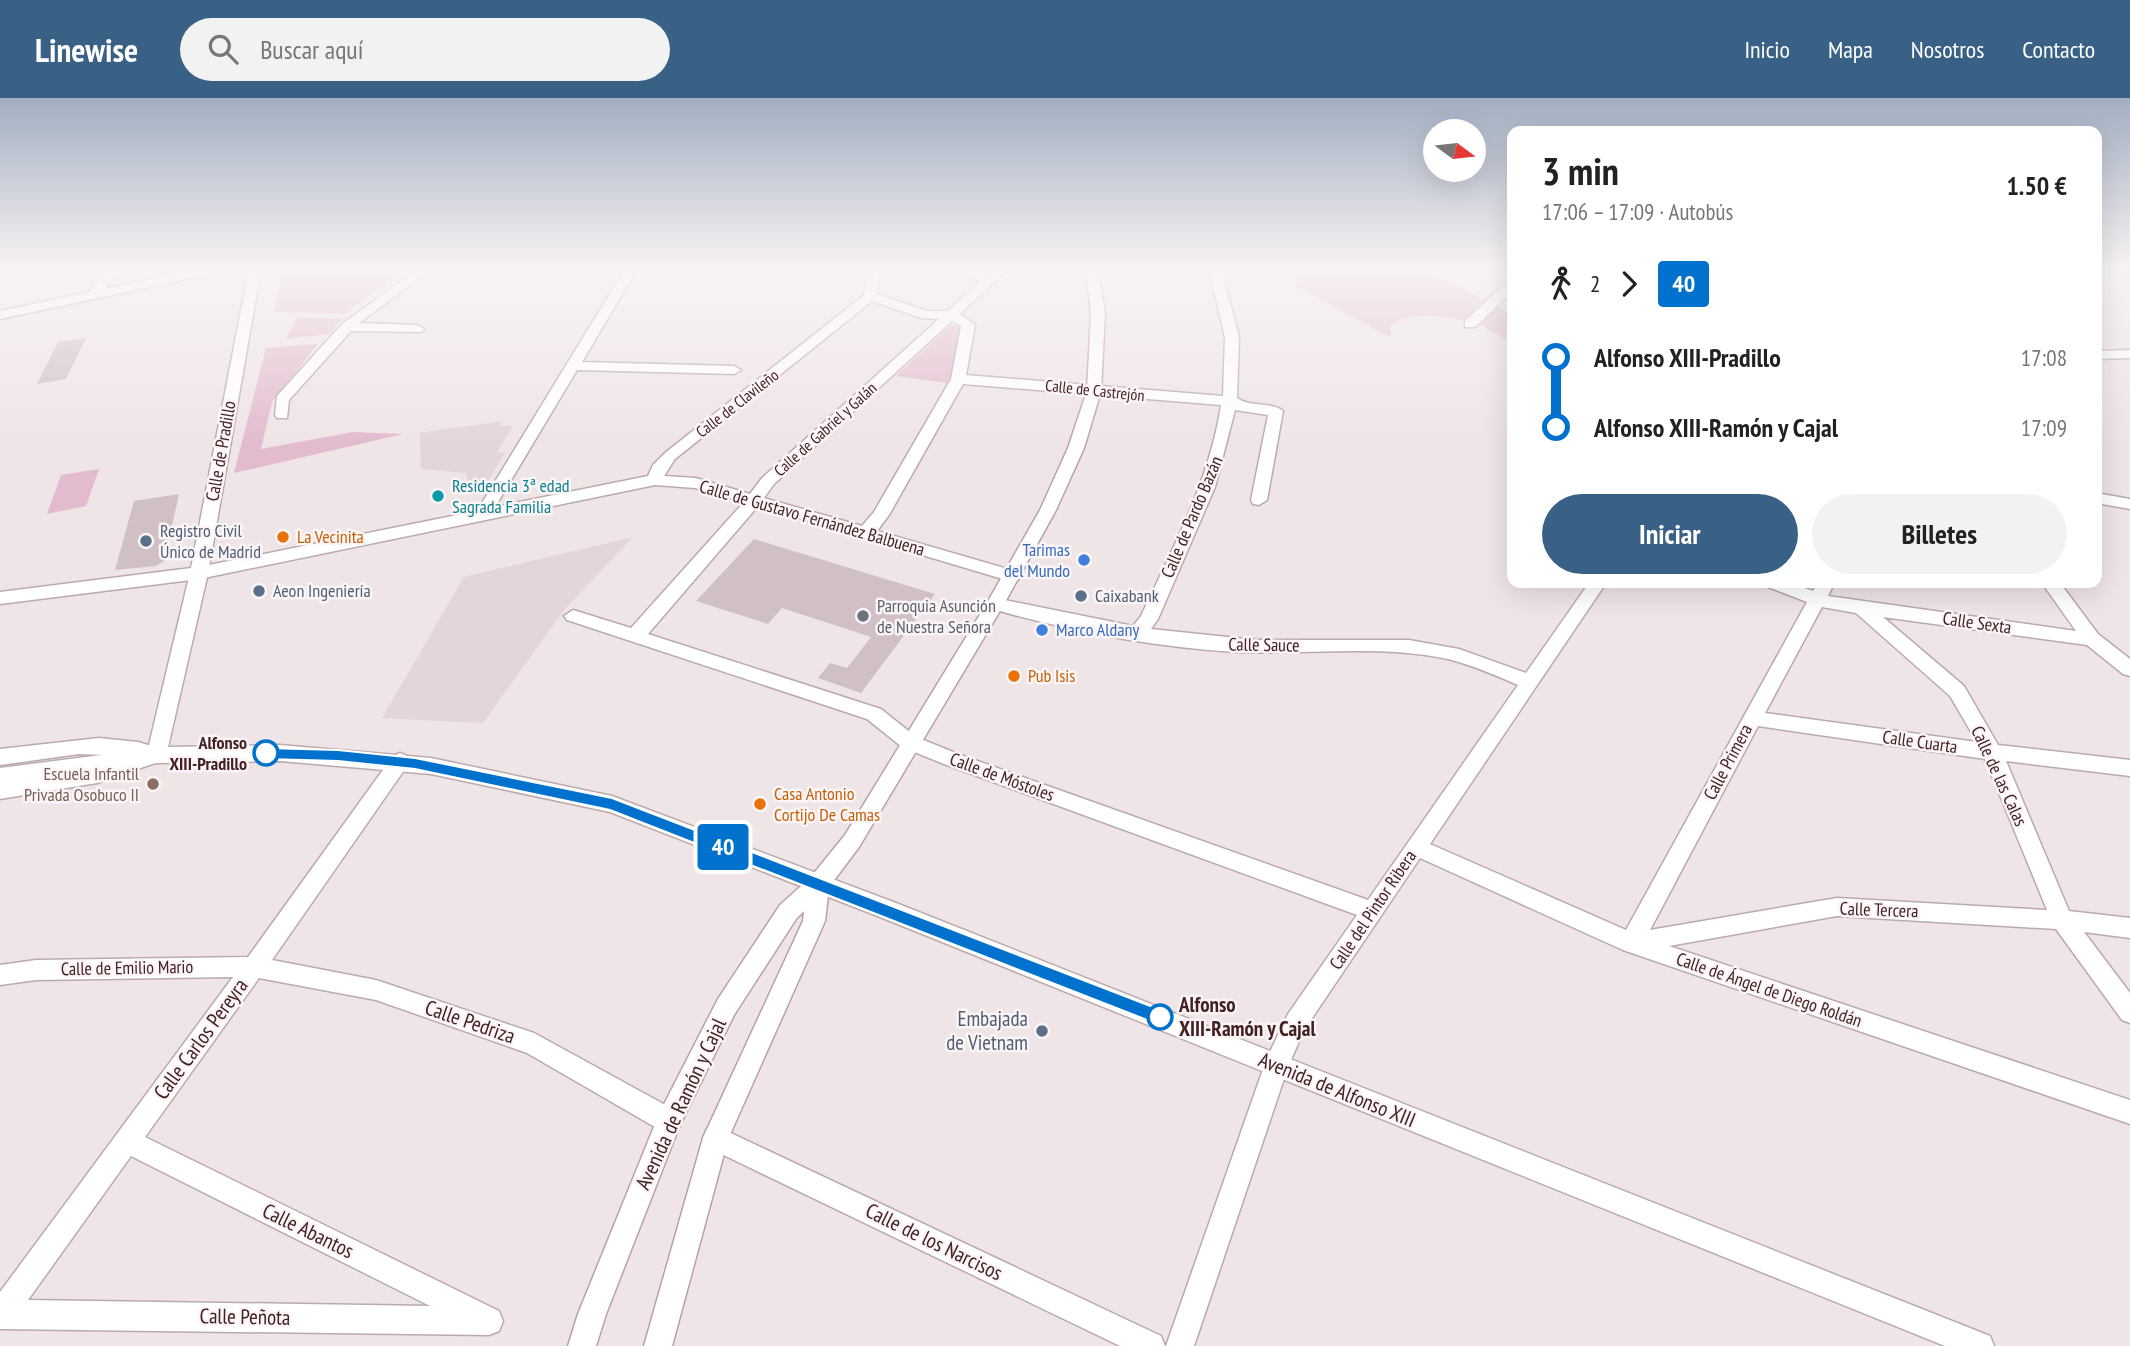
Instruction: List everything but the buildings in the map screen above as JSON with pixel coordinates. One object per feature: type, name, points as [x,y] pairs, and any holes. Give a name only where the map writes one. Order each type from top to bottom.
[{"type":"street","name":"Calle de Pradillo","points":[[157,755],[199,573],[244,327]]},
{"type":"street","points":[[282,415],[282,399],[348,327]]},
{"type":"street","points":[[356,327],[416,329]]},
{"type":"street","points":[[482,516],[596,327]]},
{"type":"street","name":"Calle de Clavileño","points":[[655,480],[659,468],[670,456],[831,327]]},
{"type":"street","name":"Calle de Gabriel y Galán","points":[[636,635],[740,519],[768,481],[938,327]]},
{"type":"street","points":[[866,533],[881,515],[958,379],[968,327]]},
{"type":"street","name":"Avenida de Ramón y Cajal","points":[[582,1346],[592,1314],[669,1121],[726,1007],[788,912],[818,884],[852,841],[909,742],[1012,576],[1048,510],[1076,448],[1094,391],[1097,327]]},
{"type":"street","name":"Calle de Pardo Bazán","points":[[1137,634],[1149,619],[1220,454],[1231,401],[1233,344],[1229,327]]},
{"type":"street","points":[[2102,355],[2130,354]]},
{"type":"street","points":[[573,366],[734,370]]},
{"type":"street","name":"Calle de Castrejón","points":[[958,379],[1231,401],[1239,407],[1276,411],[1259,500]]},
{"type":"street","name":"Calle de Gustavo Fernández Balbuena","points":[[0,598],[199,573],[655,480],[696,483],[1012,576]]},
{"type":"street","points":[[2102,499],[2130,504]]},
{"type":"street","name":"Calle del Pintor Ribera","points":[[1180,1346],[1276,1066],[1296,1022],[1595,588]]},
{"type":"street","points":[[1804,588],[1822,591],[1861,608]]},
{"type":"street","points":[[2055,588],[2092,639],[2130,669]]},
{"type":"street","name":"Calle Primera","points":[[1631,943],[1822,591]]},
{"type":"street","name":"Calle Sauce","points":[[995,604],[1137,634],[1234,645],[1395,646],[1433,649],[1484,663],[1530,682]]},
{"type":"street","name":"Calle Sexta","points":[[1861,608],[2092,639]]},
{"type":"street","name":"Calle de las Calas","points":[[1861,608],[1957,691],[1992,752],[2062,920],[2130,1012]]},
{"type":"street","name":"Calle de Móstoles","points":[[573,616],[874,714],[909,742],[1373,911]]},
{"type":"street","name":"Calle Cuarta","points":[[1752,718],[1992,752],[2130,768]]},
{"type":"street","name":"Avenida de Alfonso XIII","points":[[0,757],[108,745],[135,746],[157,755]]},
{"type":"street","name":"Avenida de Alfonso XIII","points":[[0,776],[157,755],[280,753],[400,761],[612,804],[1980,1346]]},
{"type":"street","name":"Avenida de Alfonso XIII","points":[[0,791],[123,770],[157,755]]},
{"type":"street","name":"Calle Carlos Pereyra","points":[[0,1314],[254,967],[400,761]]},
{"type":"street","name":"Calle de Ángel de Diego Roldán","points":[[1416,847],[1631,943],[2130,1112]]},
{"type":"street","points":[[658,1346],[716,1138],[814,921],[818,884]]},
{"type":"street","name":"Calle Tercera","points":[[1631,943],[1837,907],[2062,920],[2130,928]]},
{"type":"street","name":"Calle de Emilio Mario","points":[[0,975],[36,970],[254,967]]},
{"type":"street","name":"Calle Pedriza","points":[[254,967],[376,990],[534,1044],[669,1121]]},
{"type":"street","name":"Calle de los Narcisos","points":[[716,1138],[1151,1346]]},
{"type":"street","name":"Calle Abantos","points":[[127,1141],[489,1321]]},
{"type":"street","name":"Calle Peñota","points":[[0,1314],[489,1321]]},
{"type":"shaded area","points":[[292,327],[335,327],[329,334],[286,339]]},
{"type":"shaded area","points":[[949,327],[961,328],[948,383],[896,376]]},
{"type":"shaded area","points":[[1372,327],[1390,327],[1391,336]]},
{"type":"shaded area","points":[[1486,327],[1507,327],[1507,339]]},
{"type":"shaded area","points":[[318,344],[272,402],[261,449],[353,432],[403,434],[234,473],[266,348]]},
{"type":"shaded area","points":[[502,421],[499,426],[513,426],[497,452],[505,453],[484,488],[469,487],[466,473],[421,469],[420,433]]},
{"type":"shaded area","points":[[99,469],[86,506],[47,514],[61,475]]},
{"type":"shaded area","points":[[633,537],[565,609],[483,723],[382,718],[464,577]]},
{"type":"bus line","name":"40","points":[[266,753],[400,761],[612,804],[1160,1017]]},
{"type":"place","name":"Residencia 3ª edad Sagrada Familia","points":[[438,496]]},
{"type":"place","name":"La Vecinita","points":[[283,537]]},
{"type":"place","name":"Registro Civil Único de Madrid","points":[[146,541]]},
{"type":"place","name":"Tarimas del Mundo","points":[[1084,560]]},
{"type":"place","name":"Aeon Ingeniería","points":[[259,591]]},
{"type":"place","name":"Caixabank","points":[[1081,596]]},
{"type":"place","name":"Parroquia Asunción de Nuestra Señora","points":[[863,616]]},
{"type":"place","name":"Marco Aldany","points":[[1042,630]]},
{"type":"place","name":"Pub Isis","points":[[1014,676]]},
{"type":"place","name":"Alfonso XIII-Pradillo","points":[[266,753]]},
{"type":"place","name":"Escuela Infantil Privada Osobuco II","points":[[153,784]]},
{"type":"place","name":"Casa Antonio Cortijo De Camas","points":[[760,804]]},
{"type":"place","name":"Alfonso XIII-Ramón y Cajal","points":[[1160,1017]]},
{"type":"place","name":"Embajada de Vietnam","points":[[1042,1031]]}]
